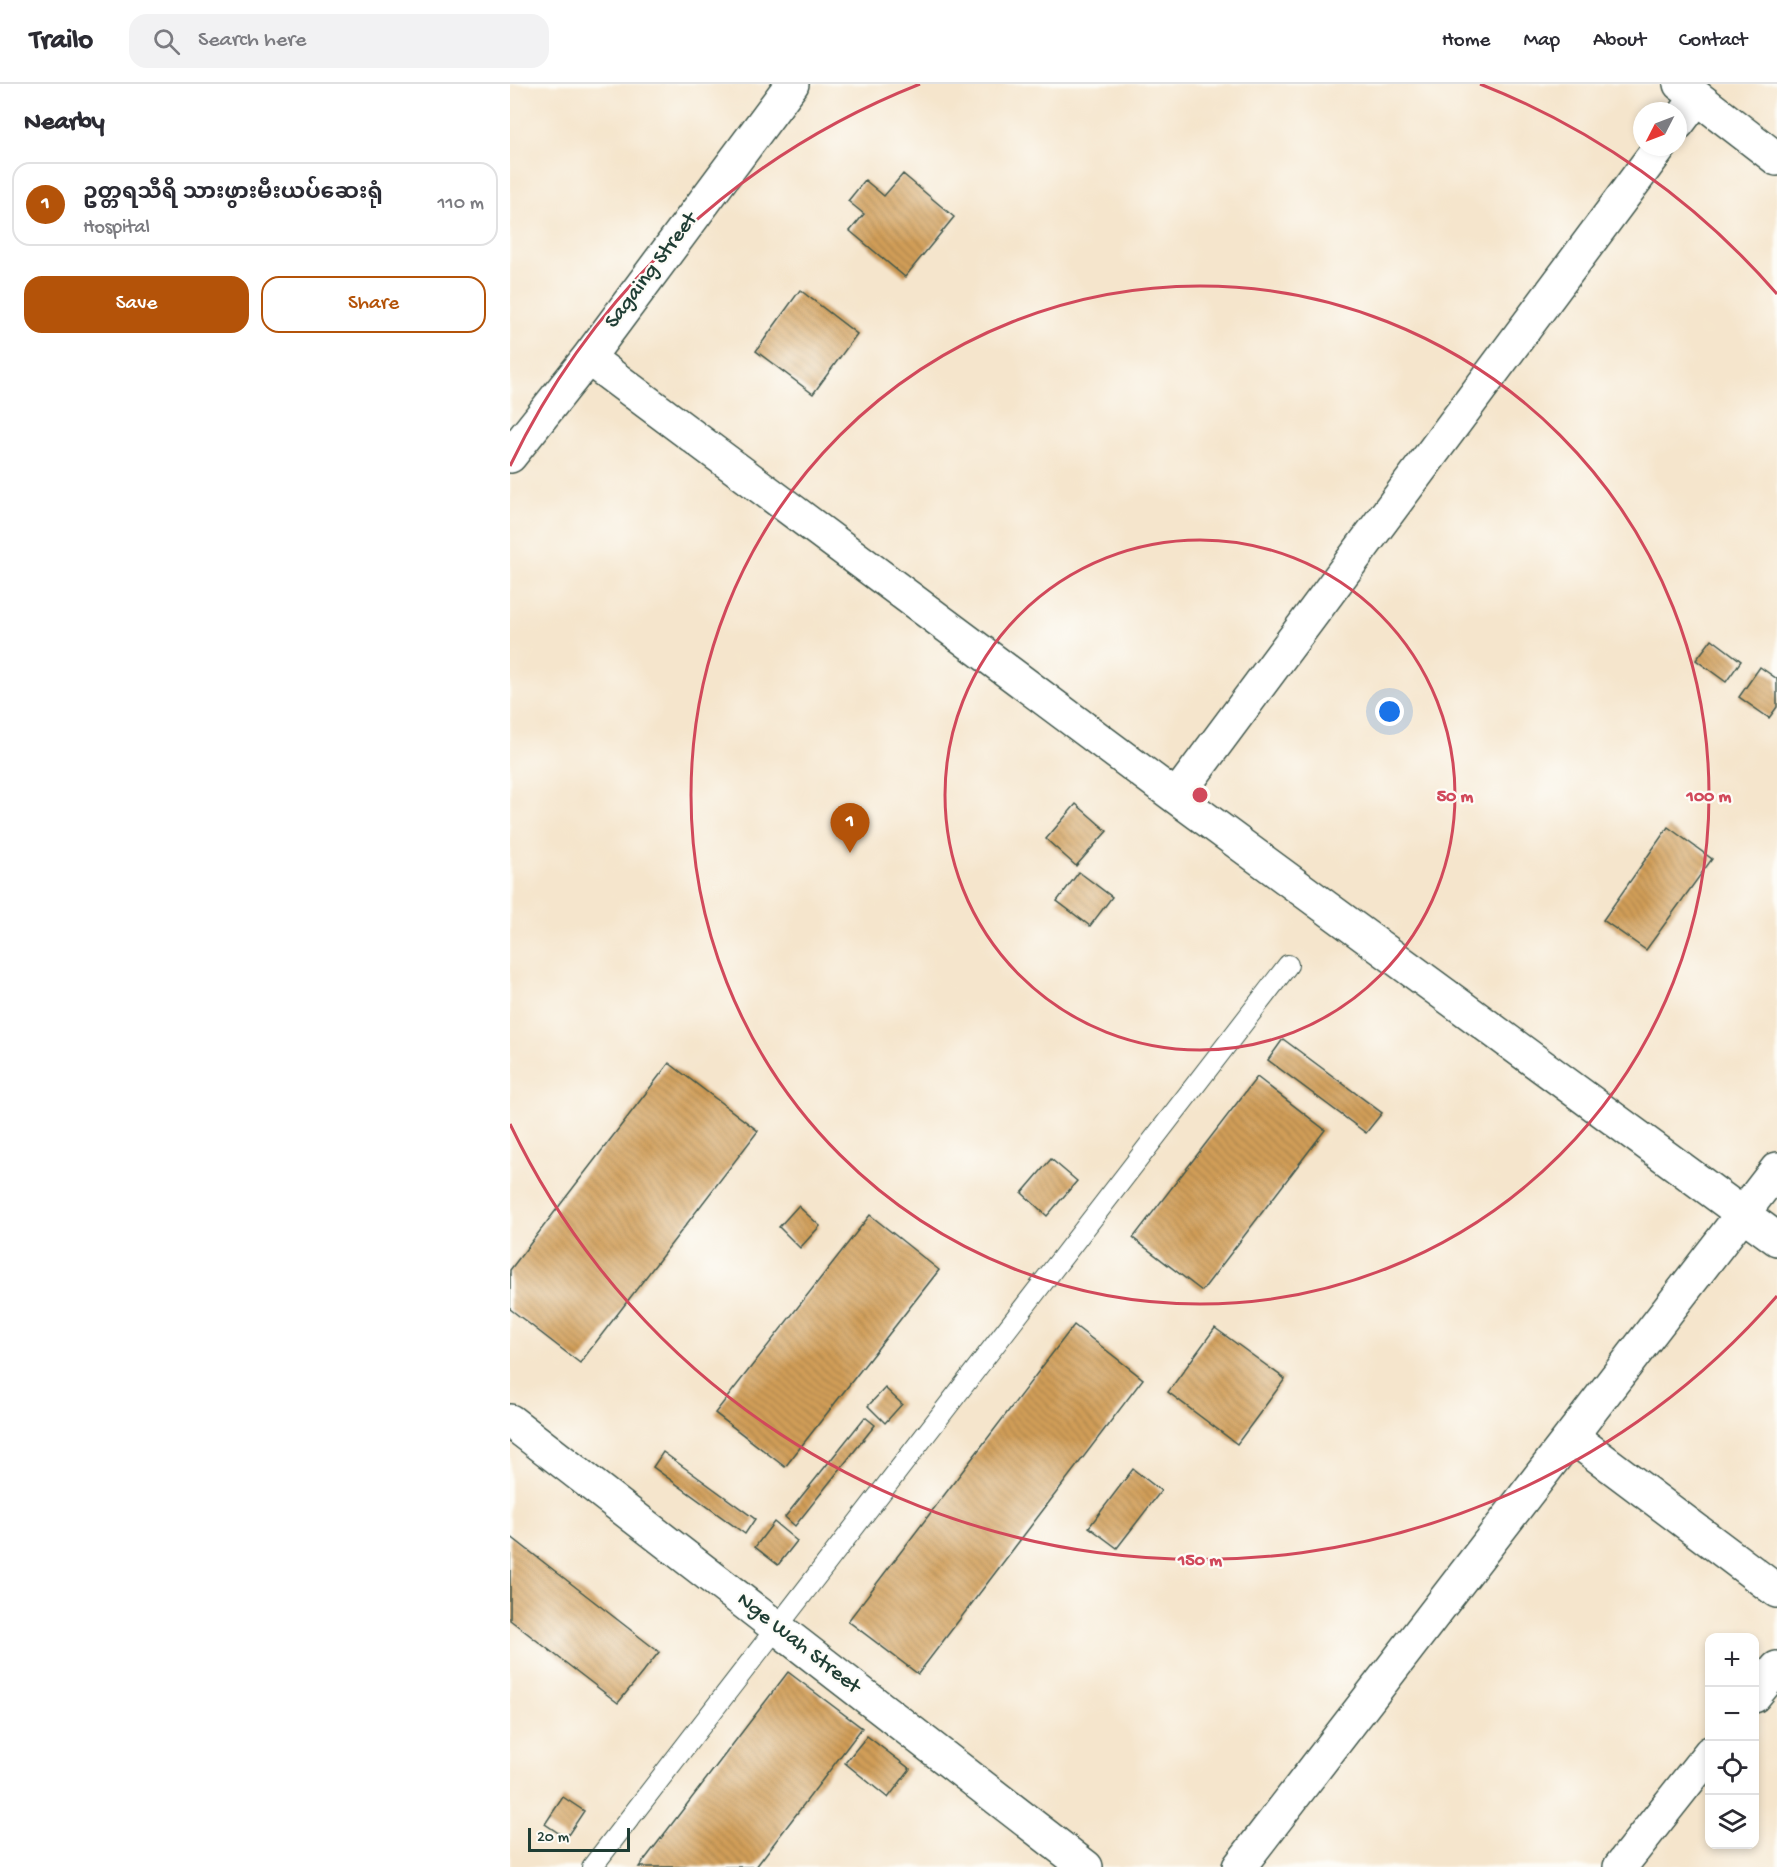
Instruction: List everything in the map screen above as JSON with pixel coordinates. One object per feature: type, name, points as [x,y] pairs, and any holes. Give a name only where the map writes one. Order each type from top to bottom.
[{"type":"street","name":"Sagaing Street","points":[[510,456],[588,358],[792,84]]},
{"type":"street","points":[[1687,103],[1777,159]]},
{"type":"street","points":[[1176,797],[1653,156]]},
{"type":"street","points":[[588,358],[1176,797],[1777,1239]]},
{"type":"street","points":[[1239,1867],[1777,1169]]},
{"type":"street","name":"Nge Wah Street","points":[[510,1421],[1086,1867]]},
{"type":"street","points":[[1571,1436],[1777,1591]]},
{"type":"street","points":[[1759,1691],[1777,1668]]},
{"type":"street","points":[[1620,1867],[1705,1760]]},
{"type":"lane","points":[[592,1867],[1288,964]]},
{"type":"building","points":[[903,174],[954,217],[905,277],[850,231],[864,214],[848,201],[865,180],[884,196]]},
{"type":"building","points":[[800,290],[857,334],[813,394],[756,351]]},
{"type":"building","points":[[1712,639],[1741,661],[1726,682],[1696,660]]},
{"type":"building","points":[[1760,667],[1777,679],[1777,707],[1769,718],[1739,697]]},
{"type":"building","points":[[1076,804],[1107,831],[1076,866],[1046,839]]},
{"type":"building","points":[[1668,827],[1712,859],[1646,950],[1603,920]]},
{"type":"building","points":[[1079,872],[1112,897],[1090,926],[1057,901]]},
{"type":"building","points":[[1283,1039],[1382,1113],[1366,1133],[1268,1060]]},
{"type":"building","points":[[669,1063],[758,1131],[580,1363],[510,1309],[510,1270]]},
{"type":"building","points":[[1257,1077],[1325,1130],[1202,1291],[1133,1238]]},
{"type":"building","points":[[1051,1159],[1077,1181],[1047,1216],[1022,1193]]},
{"type":"building","points":[[798,1206],[820,1226],[800,1248],[779,1227]]},
{"type":"building","points":[[870,1215],[939,1270],[785,1467],[715,1413]]},
{"type":"building","points":[[1074,1325],[1143,1379],[918,1674],[848,1621]]},
{"type":"building","points":[[1215,1328],[1285,1379],[1237,1444],[1168,1392]]},
{"type":"building","points":[[885,1388],[902,1404],[885,1423],[868,1406]]},
{"type":"building","points":[[865,1417],[875,1425],[795,1526],[785,1517]]},
{"type":"building","points":[[663,1452],[755,1519],[745,1534],[653,1467]]},
{"type":"building","points":[[1133,1469],[1161,1491],[1117,1548],[1089,1527]]},
{"type":"building","points":[[774,1522],[797,1541],[778,1565],[755,1547]]},
{"type":"building","points":[[510,1536],[659,1652],[618,1703],[510,1620]]},
{"type":"building","points":[[788,1672],[862,1728],[756,1867],[639,1867]]},
{"type":"building","points":[[867,1736],[910,1769],[888,1798],[845,1763]]},
{"type":"building","points":[[563,1797],[584,1811],[566,1838],[545,1824]]},
{"type":"place","name":"ဥတ္တရသီရိ သားဖွားမီးယပ်ဆေးရုံ","points":[[850,853]]}]
